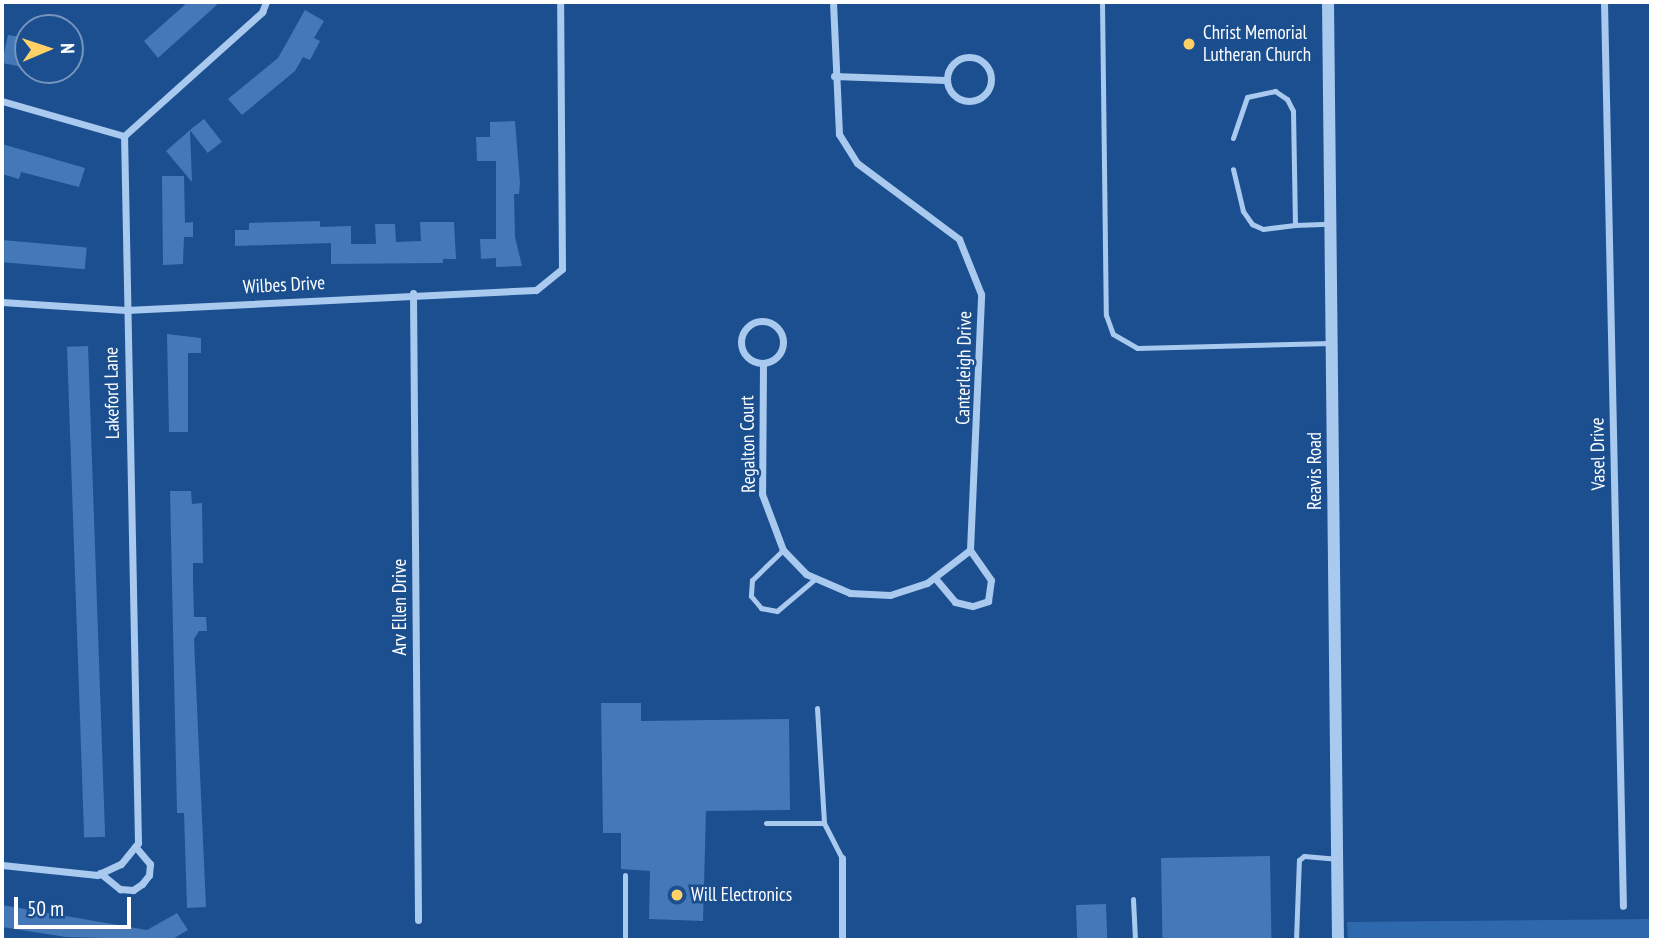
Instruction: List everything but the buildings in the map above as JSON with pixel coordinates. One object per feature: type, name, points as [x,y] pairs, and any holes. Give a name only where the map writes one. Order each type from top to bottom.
[{"type":"street","points":[[2,102],[124,136],[262,12],[266,2]]},
{"type":"street","name":"Wilbes Drive","points":[[2,302],[126,310],[413,293],[536,290],[562,269],[560,2]]},
{"type":"street","name":"Canterleigh Drive","points":[[833,2],[834,76],[839,134],[857,163],[959,239],[981,294],[972,547]]},
{"type":"street","name":"Reavis Road","points":[[1328,2],[1334,343],[1338,940]]},
{"type":"street","name":"Vasel Drive","points":[[1604,2],[1623,906]]},
{"type":"street","points":[[959,58],[981,59],[992,74],[991,87],[982,97],[964,101],[951,94],[946,80],[948,69],[959,58]]},
{"type":"street","points":[[834,76],[946,80]]},
{"type":"street","name":"Lakeford Lane","points":[[100,873],[120,889],[133,890],[149,875],[150,864],[135,846],[124,136]]},
{"type":"street","name":"Arv Ellen Drive","points":[[413,293],[418,920]]},
{"type":"street","points":[[769,321],[780,329],[784,342],[778,358],[764,365],[744,357],[739,339],[751,323],[769,321]]},
{"type":"street","name":"Regalton Court","points":[[764,365],[762,494],[783,550],[816,578],[850,593],[891,595],[934,578],[972,547]]},
{"type":"street","points":[[934,578],[955,602],[973,606],[988,601],[991,580],[972,547]]},
{"type":"street","points":[[2,865],[100,873],[121,864],[135,846]]},
{"type":"street","points":[[842,858],[842,940]]},
{"type":"lane","points":[[1102,2],[1106,315],[1112,334],[1137,348],[1334,343]]},
{"type":"lane","points":[[1233,138],[1247,97],[1275,92],[1287,99],[1293,111],[1295,225]]},
{"type":"lane","points":[[1233,169],[1243,211],[1252,224],[1263,229],[1332,223]]},
{"type":"lane","points":[[783,550],[752,580],[751,596],[761,608],[777,611],[816,578]]},
{"type":"lane","points":[[817,708],[824,823],[842,858]]},
{"type":"lane","points":[[766,823],[824,823]]},
{"type":"lane","points":[[1296,940],[1299,860],[1304,856],[1336,859]]},
{"type":"lane","points":[[625,875],[625,940]]},
{"type":"lane","points":[[1133,899],[1135,940]]},
{"type":"shaded area","points":[[1651,919],[1651,940],[1348,940],[1347,922]]},
{"type":"place","name":"Christ Memorial Lutheran Church","points":[[1189,44]]},
{"type":"place","name":"Will Electronics","points":[[677,895]]}]
